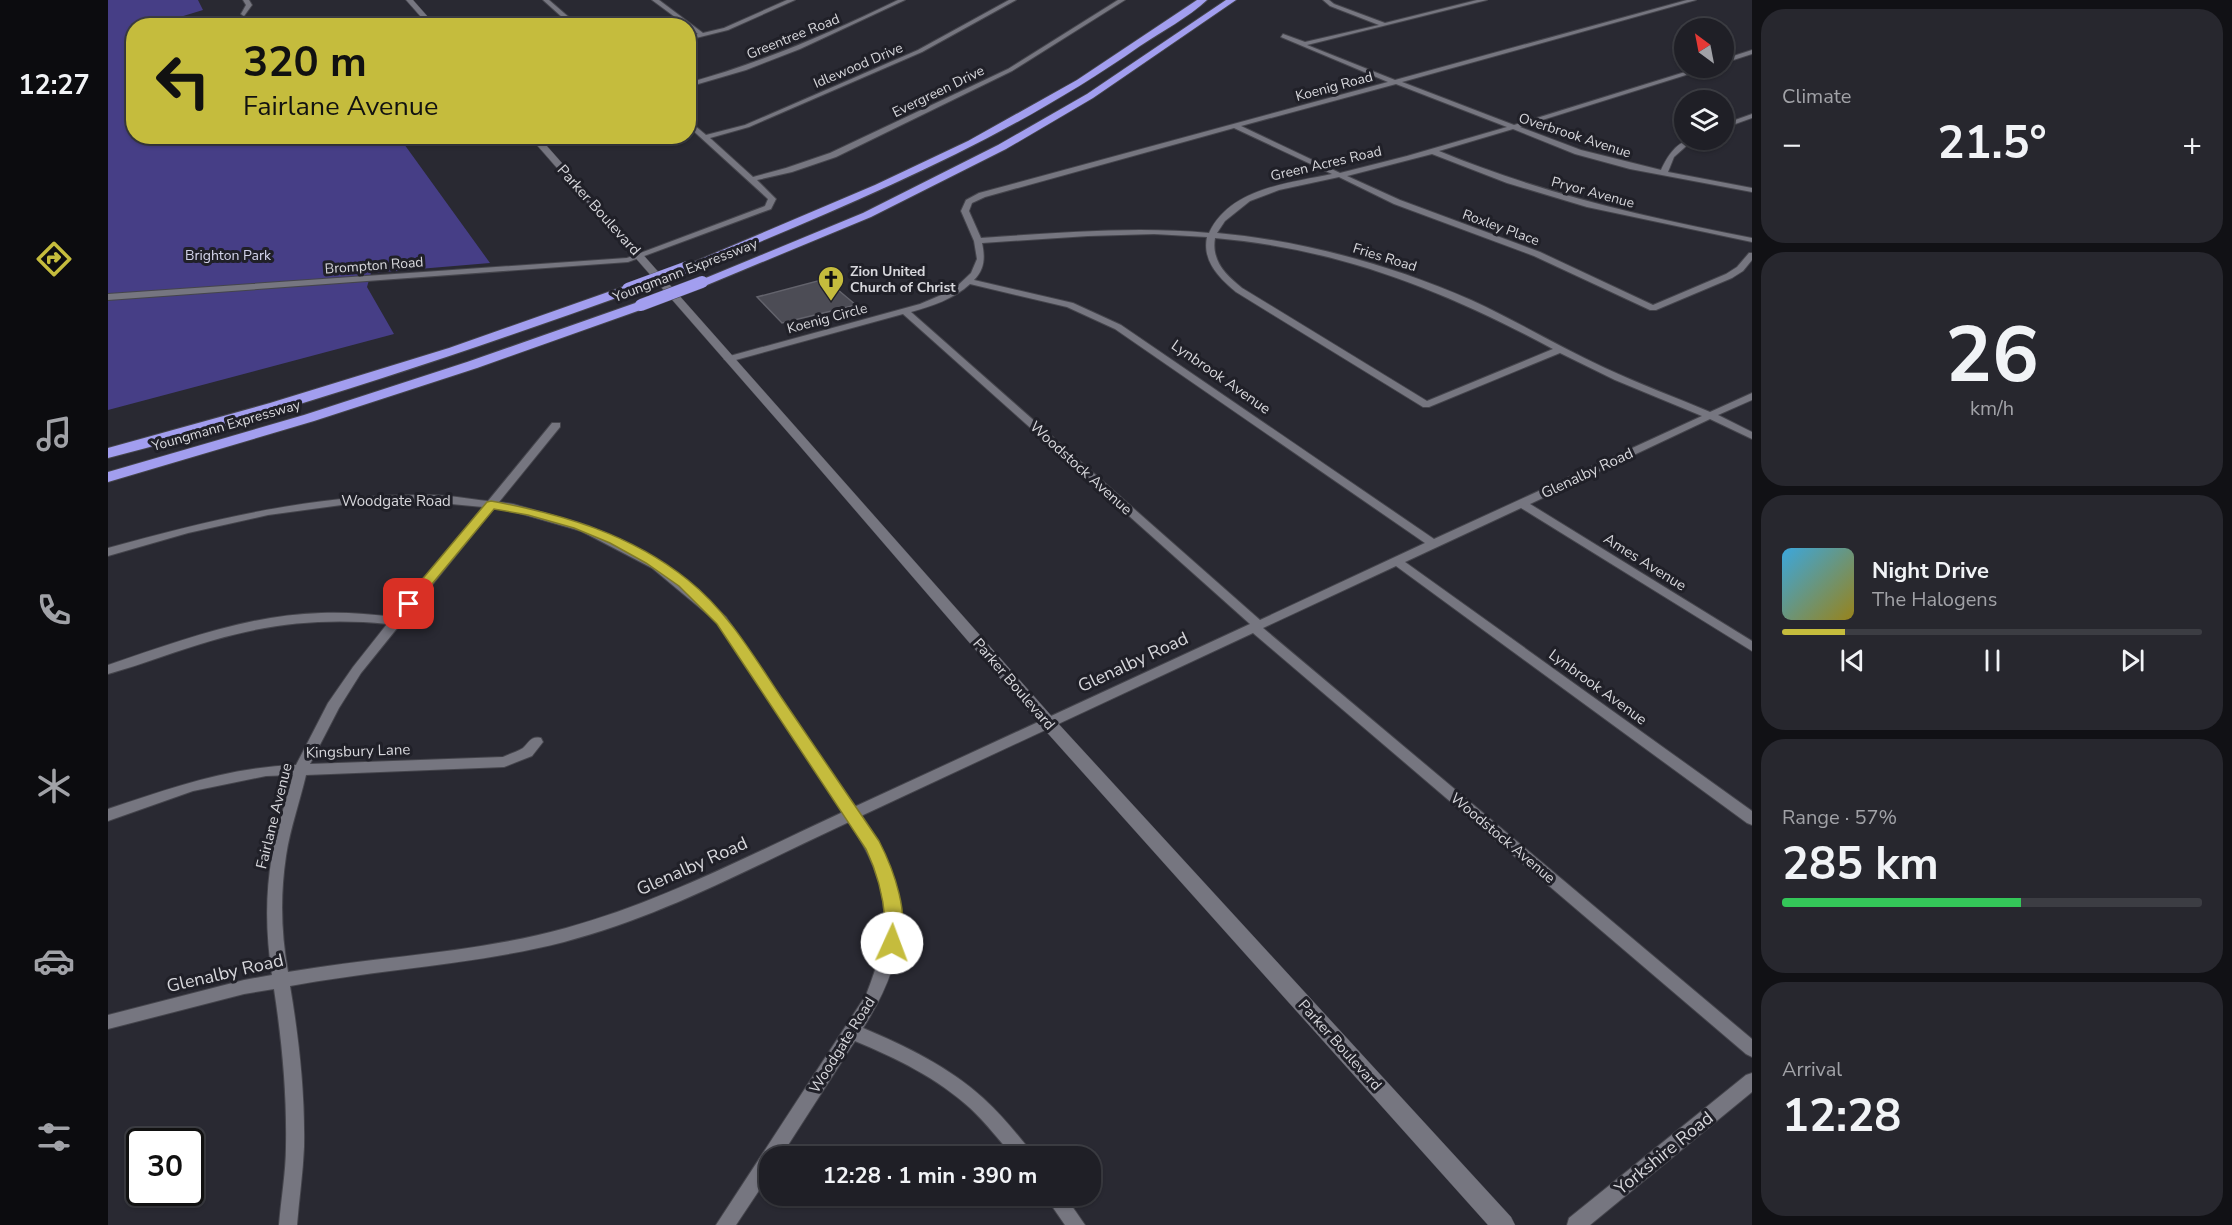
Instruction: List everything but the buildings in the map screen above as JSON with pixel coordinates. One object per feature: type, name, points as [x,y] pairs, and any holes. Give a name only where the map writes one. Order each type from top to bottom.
[{"type":"highway","name":"Youngmann Expressway","points":[[108,453],[275,406],[454,351],[688,267],[842,204],[975,141],[1064,93],[1203,0]]},
{"type":"highway","name":"Youngmann Expressway","points":[[108,477],[363,401],[472,365],[642,305],[867,215],[1002,147],[1090,96],[1232,0]]},
{"type":"street","points":[[244,14],[249,5],[246,0]]},
{"type":"street","points":[[409,0],[426,18]]},
{"type":"street","points":[[546,0],[567,18]]},
{"type":"street","points":[[655,0],[680,18]]},
{"type":"street","points":[[696,36],[736,25],[790,0]]},
{"type":"street","name":"Greentree Road","points":[[696,82],[728,74],[800,47],[840,31],[902,0]]},
{"type":"street","name":"Idlewood Drive","points":[[706,137],[747,126],[920,51],[1013,0]]},
{"type":"street","name":"Evergreen Drive","points":[[753,179],[833,155],[1010,70],[1122,0]]},
{"type":"street","points":[[1326,0],[1332,5],[1385,25]]},
{"type":"street","points":[[1305,44],[1484,0]]},
{"type":"street","name":"Koenig Road","points":[[978,242],[965,211],[969,202],[982,195],[1693,0]]},
{"type":"street","points":[[696,30],[703,35]]},
{"type":"street","name":"Overbrook Avenue","points":[[1283,36],[1305,44]]},
{"type":"street","name":"Overbrook Avenue","points":[[1305,44],[1301,45],[1578,152],[1663,174],[1752,190]]},
{"type":"street","points":[[1734,58],[1752,52]]},
{"type":"street","name":"Green Acres Road","points":[[1211,236],[1223,218],[1254,196],[1284,186],[1432,151],[1674,77]]},
{"type":"street","points":[[1734,122],[1752,116]]},
{"type":"street","name":"Roxley Place","points":[[1235,126],[1406,206],[1570,268],[1653,308],[1729,276],[1740,269],[1752,255]]},
{"type":"street","points":[[640,256],[768,207],[772,199],[696,129]]},
{"type":"street","name":"Parker Boulevard","points":[[540,144],[1049,724],[1503,1225]]},
{"type":"street","points":[[1663,174],[1671,156],[1678,150]]},
{"type":"street","name":"Pryor Avenue","points":[[1432,151],[1507,181],[1571,201],[1641,218],[1752,240]]},
{"type":"street","name":"Fries Road","points":[[978,242],[1122,232],[1211,236],[1299,248],[1397,274],[1474,304],[1632,384],[1712,415],[1752,436]]},
{"type":"street","points":[[1211,236],[1209,252],[1212,261],[1227,281],[1239,291],[1426,405],[1561,349]]},
{"type":"street","points":[[969,281],[981,259],[978,242]]},
{"type":"street","name":"Brompton Road","points":[[108,297],[562,266],[628,260],[640,256]]},
{"type":"street","name":"Koenig Circle","points":[[729,359],[941,299],[969,281]]},
{"type":"street","name":"Lynbrook Avenue","points":[[969,281],[1070,305],[1118,327],[1433,544]]},
{"type":"street","name":"Woodstock Avenue","points":[[904,311],[1256,626],[1752,1048]]},
{"type":"street","name":"Glenalby Road","points":[[108,1022],[280,979],[504,949],[565,935],[623,917],[678,895],[1049,724],[1752,396]]},
{"type":"street","name":"Fairlane Avenue","points":[[288,1225],[294,1148],[294,1089],[290,1031],[274,937],[274,895],[279,854],[301,769],[333,706],[357,670],[556,425]]},
{"type":"street","name":"Woodgate Road","points":[[108,552],[218,521],[294,506],[382,498],[442,500],[491,504],[555,518],[602,534],[651,560],[683,583],[722,620],[873,846],[890,891],[894,923],[892,943],[885,971],[873,999],[777,1146]]},
{"type":"street","name":"Ames Avenue","points":[[1521,503],[1752,647]]},
{"type":"street","name":"Lynbrook Avenue","points":[[1396,561],[1752,819]]},
{"type":"street","points":[[108,670],[210,635],[275,620],[346,616],[395,621]]},
{"type":"street","name":"Kingsbury Lane","points":[[108,815],[192,786],[257,772],[504,762],[527,752],[536,742]]},
{"type":"street","points":[[853,1032],[895,1049],[925,1066],[990,1116],[1016,1146]]},
{"type":"street","name":"Yorkshire Road","points":[[1576,1225],[1752,1081]]},
{"type":"street","name":"Woodgate Road","points":[[725,1225],[759,1174]]},
{"type":"street","points":[[1062,1206],[1076,1225]]},
{"type":"green space","name":"Brighton Park","points":[[108,0],[198,0],[203,10],[180,18],[126,18],[126,144],[404,144],[490,263],[371,273],[367,287],[394,334],[108,410]]},
{"type":"place","name":"Zion United Church of Christ","points":[[831,302]]},
{"type":"route","points":[[409,604],[491,504],[578,525],[615,540],[651,560],[683,583],[722,620],[873,846],[890,891],[894,923],[892,943]]}]
